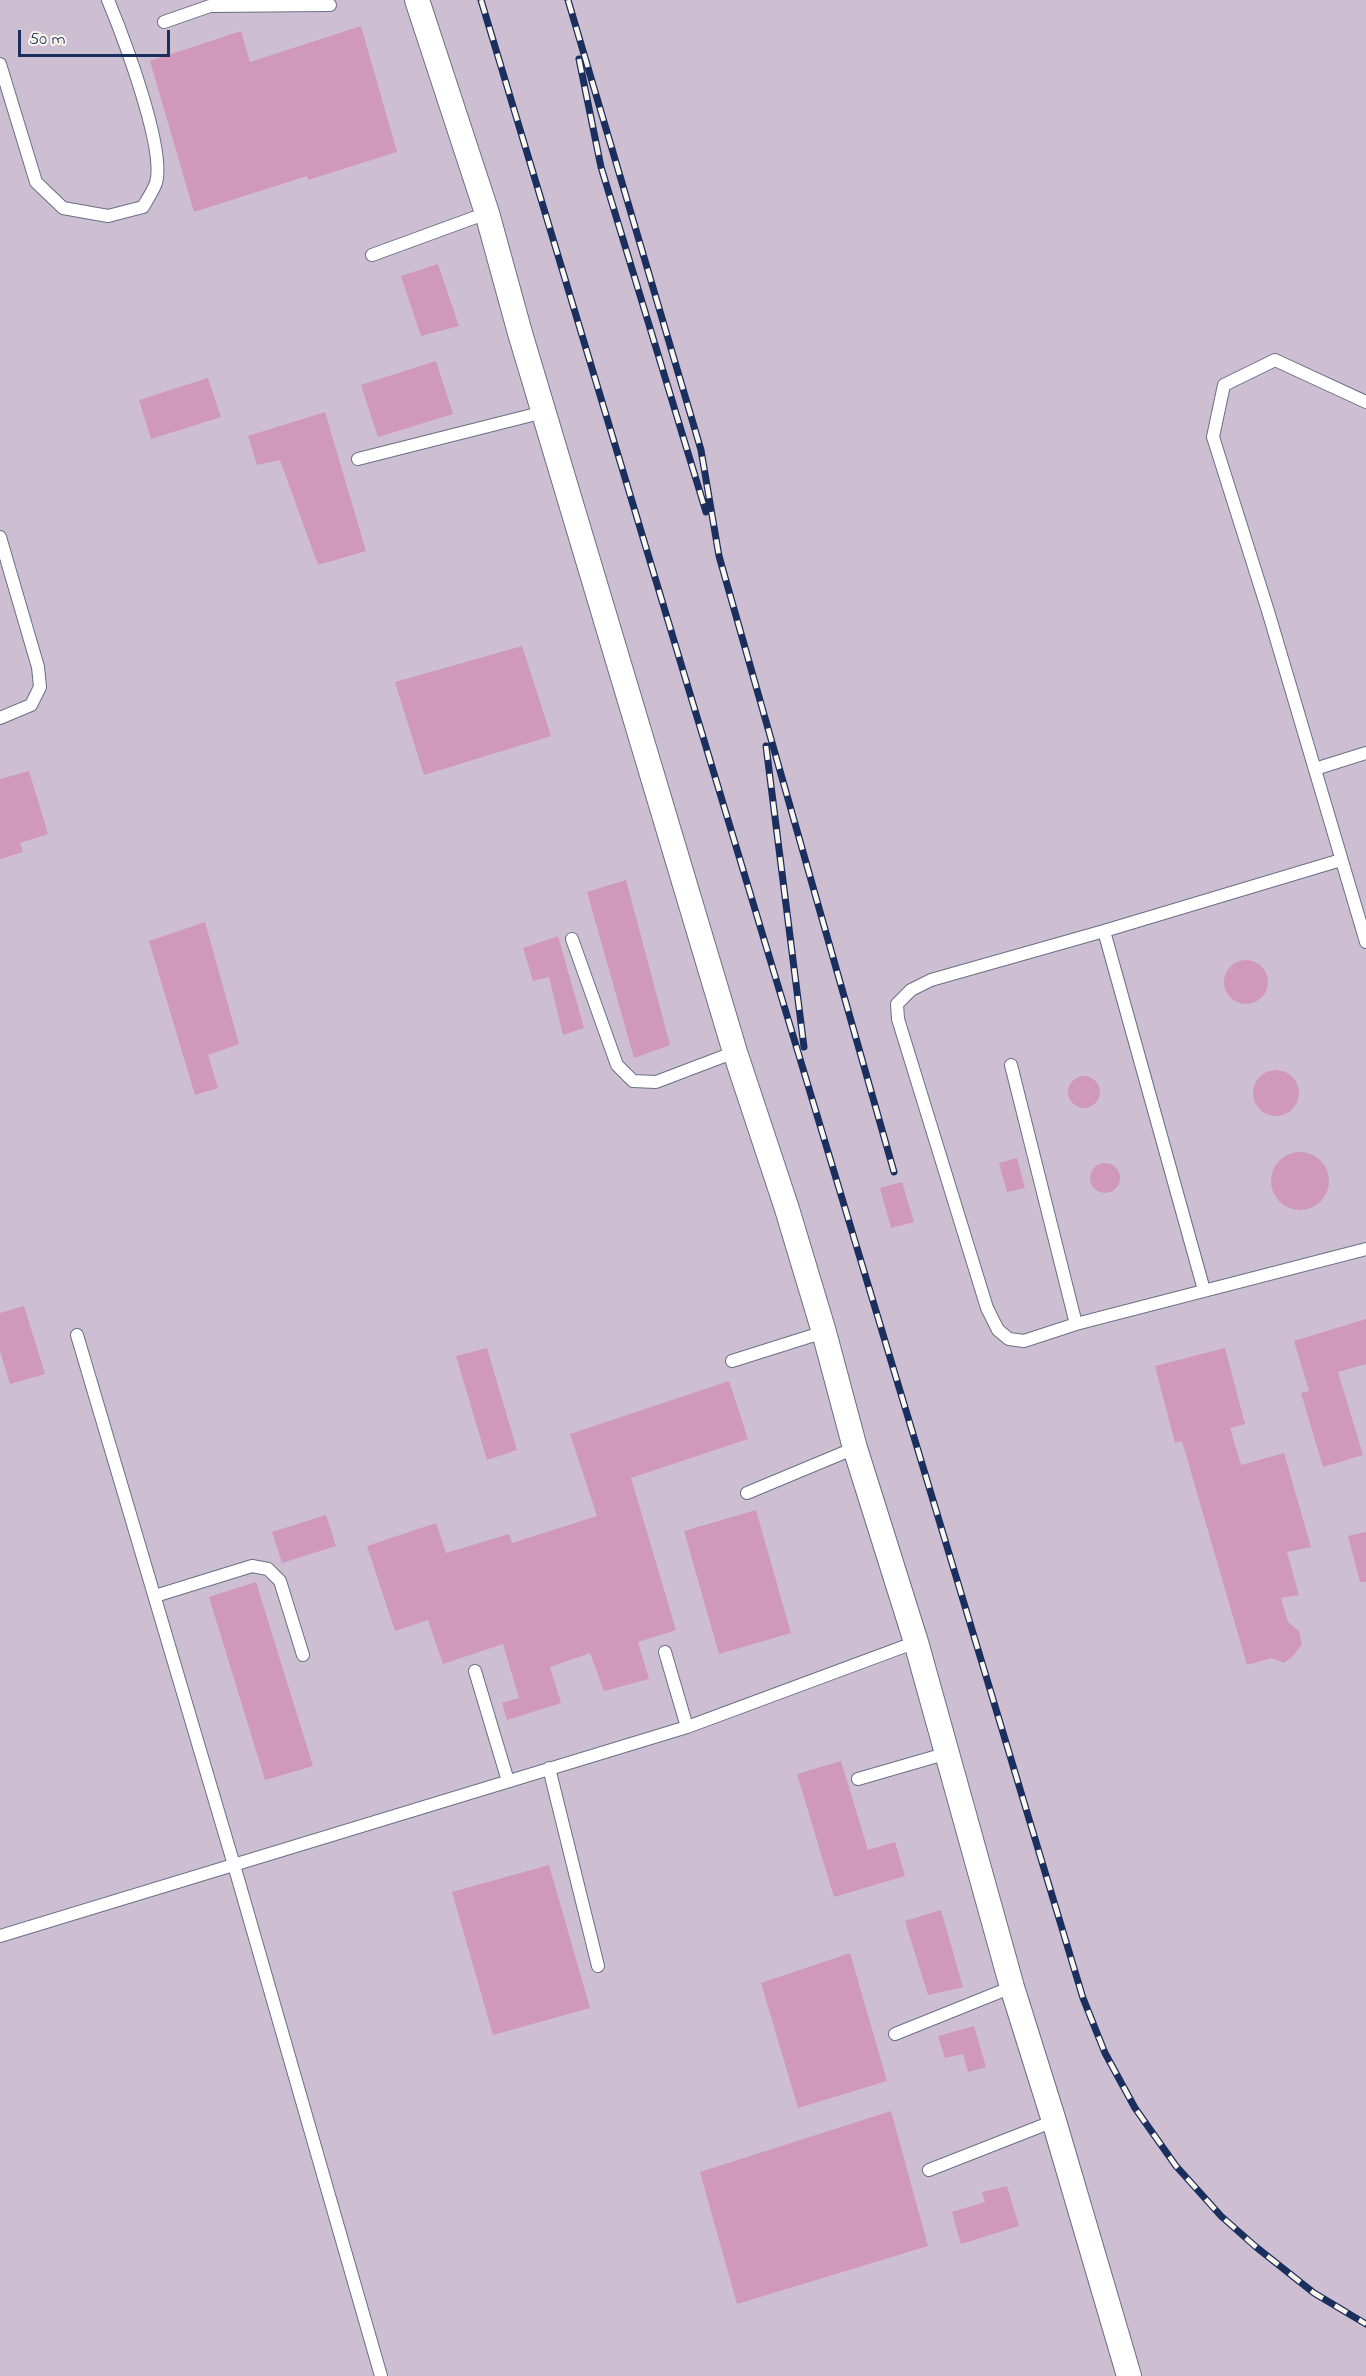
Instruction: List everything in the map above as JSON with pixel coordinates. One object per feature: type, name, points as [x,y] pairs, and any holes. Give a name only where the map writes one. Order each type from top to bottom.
[{"type":"street","points":[[417,0],[488,213],[544,412],[735,1052],[787,1209],[824,1332],[855,1448],[948,1753],[1012,1987],[1129,2376]]},
{"type":"lane","points":[[0,64],[36,182],[63,208],[108,216],[143,207],[156,182],[157,151],[125,41],[108,0]]},
{"type":"lane","points":[[164,22],[209,3],[330,5]]},
{"type":"lane","points":[[372,255],[488,213]]},
{"type":"lane","points":[[1365,933],[1214,437],[1224,385],[1275,360],[1366,402]]},
{"type":"lane","points":[[358,459],[544,412]]},
{"type":"lane","points":[[0,537],[38,667],[40,687],[31,705],[0,718]]},
{"type":"lane","points":[[1315,769],[1366,753]]},
{"type":"lane","points":[[1341,860],[932,980],[911,990],[897,1004],[898,1019],[984,1297],[998,1329],[1009,1340],[1024,1341],[1076,1324],[1203,1290],[1366,1250]]},
{"type":"lane","points":[[1104,931],[1203,1290]]},
{"type":"lane","points":[[572,939],[616,1065],[633,1081],[656,1082],[735,1052]]},
{"type":"lane","points":[[1011,1065],[1076,1324]]},
{"type":"lane","points":[[732,1361],[824,1332]]},
{"type":"lane","points":[[77,1335],[234,1865],[381,2376]]},
{"type":"lane","points":[[747,1493],[855,1448]]},
{"type":"lane","points":[[155,1596],[252,1566],[268,1569],[280,1581],[303,1656]]},
{"type":"lane","points":[[0,1936],[687,1727],[916,1642]]},
{"type":"lane","points":[[665,1652],[687,1727]]},
{"type":"lane","points":[[475,1671],[508,1781]]},
{"type":"lane","points":[[858,1779],[948,1753]]},
{"type":"lane","points":[[549,1768],[598,1966]]},
{"type":"lane","points":[[895,2034],[1012,1987]]},
{"type":"lane","points":[[929,2170],[1054,2121]]},
{"type":"shaded area","points":[[0,0],[1366,0],[1366,2376],[0,2376]]},
{"type":"building","points":[[361,26],[397,152],[308,180],[307,176],[194,212],[150,61],[241,31],[250,62]]},
{"type":"building","points":[[438,264],[459,326],[421,336],[401,276]]},
{"type":"building","points":[[436,361],[453,414],[378,437],[361,385]]},
{"type":"building","points":[[208,378],[221,417],[151,439],[139,400]]},
{"type":"building","points":[[325,412],[366,551],[318,565],[280,460],[257,465],[248,436]]},
{"type":"building","points":[[522,646],[551,736],[424,775],[395,682]]},
{"type":"building","points":[[29,771],[48,834],[20,843],[23,852],[0,859],[0,779]]},
{"type":"building","points":[[626,880],[670,1045],[634,1058],[587,892]]},
{"type":"building","points":[[205,922],[239,1044],[208,1055],[218,1088],[195,1095],[149,941]]},
{"type":"building","points":[[558,936],[584,1028],[563,1035],[549,977],[533,981],[523,948]]},
{"type":"building","points":[[1246,960],[1261,967],[1268,982],[1261,997],[1246,1004],[1231,997],[1224,982],[1231,967]]},
{"type":"building","points":[[1281,1070],[1293,1076],[1298,1084],[1298,1102],[1293,1110],[1285,1115],[1271,1116],[1259,1110],[1254,1102],[1253,1088],[1259,1076],[1267,1071]]},
{"type":"building","points":[[1084,1076],[1095,1081],[1100,1092],[1095,1103],[1084,1108],[1073,1103],[1068,1092],[1073,1081]]},
{"type":"building","points":[[1294,1152],[1306,1152],[1316,1156],[1325,1165],[1329,1187],[1321,1202],[1306,1210],[1294,1210],[1284,1206],[1275,1197],[1271,1187],[1271,1175],[1275,1165],[1284,1156]]},
{"type":"building","points":[[1017,1158],[1025,1188],[1007,1192],[999,1163]]},
{"type":"building","points":[[1105,1163],[1115,1168],[1120,1178],[1115,1188],[1105,1193],[1095,1188],[1090,1178],[1095,1168]]},
{"type":"building","points":[[902,1182],[914,1222],[891,1228],[880,1188]]},
{"type":"building","points":[[24,1306],[45,1374],[10,1384],[0,1351],[0,1313]]},
{"type":"building","points":[[1366,1319],[1366,1364],[1338,1372],[1363,1455],[1323,1467],[1301,1393],[1309,1391],[1294,1341]]},
{"type":"building","points":[[487,1348],[517,1450],[487,1460],[456,1356]]},
{"type":"building","points":[[1225,1348],[1245,1424],[1230,1428],[1241,1465],[1284,1453],[1311,1547],[1287,1552],[1299,1595],[1281,1598],[1288,1622],[1299,1631],[1302,1644],[1284,1663],[1272,1658],[1247,1665],[1182,1441],[1175,1443],[1155,1366]]},
{"type":"building","points":[[729,1381],[748,1439],[631,1478],[676,1630],[638,1642],[649,1679],[604,1691],[590,1653],[550,1667],[561,1703],[507,1720],[502,1703],[519,1698],[503,1644],[443,1664],[428,1620],[395,1631],[367,1546],[436,1523],[446,1553],[509,1534],[512,1543],[597,1516],[570,1434]]},
{"type":"building","points":[[756,1510],[791,1633],[719,1654],[684,1531]]},
{"type":"building","points":[[326,1515],[336,1546],[282,1563],[272,1532]]},
{"type":"building","points":[[1366,1532],[1366,1582],[1360,1582],[1348,1536]]},
{"type":"building","points":[[256,1582],[313,1766],[265,1780],[209,1597]]},
{"type":"building","points":[[841,1761],[868,1850],[895,1842],[905,1876],[834,1897],[797,1774]]},
{"type":"building","points":[[549,1865],[590,2008],[493,2035],[452,1892]]},
{"type":"building","points":[[941,1910],[963,1987],[928,1995],[905,1921]]},
{"type":"building","points":[[850,1953],[887,2081],[798,2108],[761,1983]]},
{"type":"building","points":[[974,2026],[986,2067],[968,2072],[963,2054],[945,2058],[938,2036]]},
{"type":"building","points":[[891,2111],[928,2246],[737,2304],[700,2172]]},
{"type":"building","points":[[1007,2186],[1019,2226],[961,2244],[952,2212],[985,2202],[982,2192]]},
{"type":"railway","points":[[481,0],[1083,1998],[1105,2053],[1135,2108],[1176,2166],[1221,2216],[1256,2247],[1314,2293],[1366,2324]]},
{"type":"railway","points":[[568,0],[701,450],[719,556],[894,1172]]},
{"type":"railway","points":[[579,59],[601,167],[706,512]]},
{"type":"railway","points":[[766,746],[804,1047]]}]
